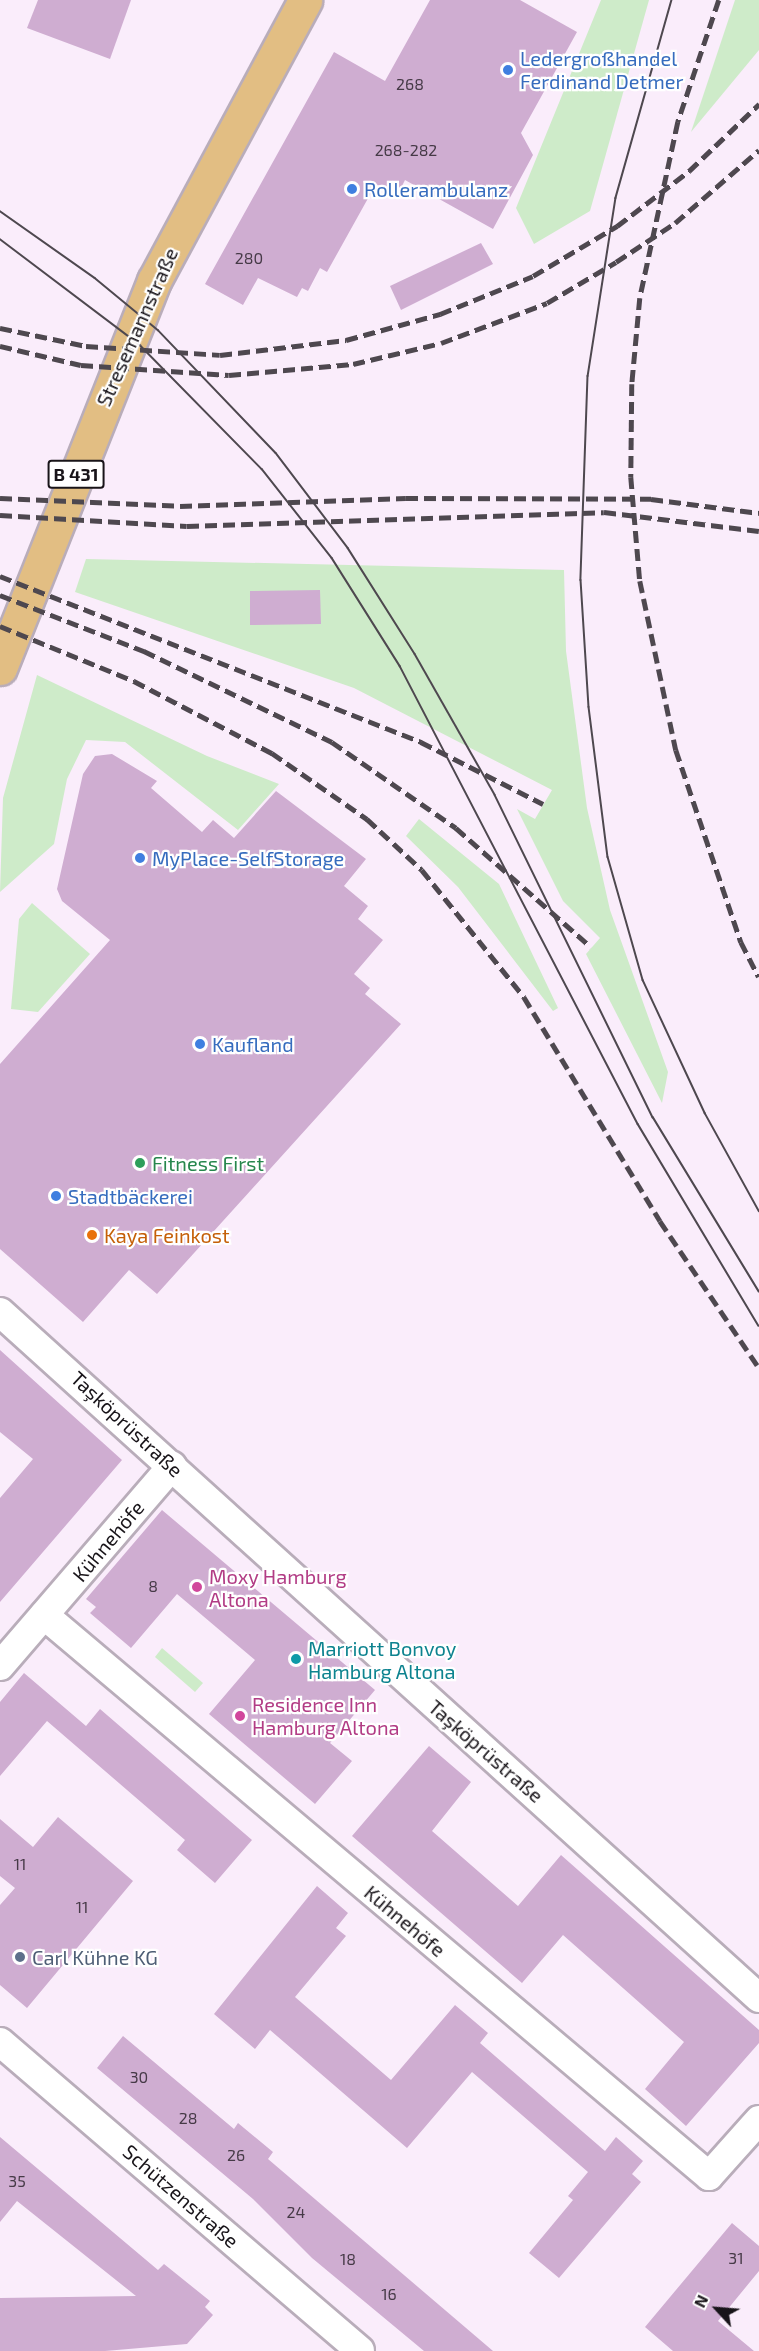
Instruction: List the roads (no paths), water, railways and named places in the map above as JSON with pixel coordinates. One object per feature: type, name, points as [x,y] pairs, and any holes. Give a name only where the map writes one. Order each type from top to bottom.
[{"type":"main road","name":"Stresemannstraße","points":[[0,668],[154,281],[305,0]]},
{"type":"street","name":"Taşköprüstraße","points":[[0,1311],[759,1998]]},
{"type":"street","name":"Kühnehöfe","points":[[0,1666],[172,1466]]},
{"type":"street","name":"Kühnehöfe","points":[[44,1615],[709,2176],[759,2120]]},
{"type":"street","name":"Schützenstraße","points":[[0,2043],[360,2351]]},
{"type":"tram line","points":[[672,0],[616,198],[588,376],[581,580],[589,707],[608,857],[643,980],[705,1113],[759,1211]]},
{"type":"tram line","points":[[0,211],[95,278],[158,330],[276,453],[348,548],[415,654],[495,795],[653,1117],[759,1291]]},
{"type":"tram line","points":[[0,239],[140,345],[262,469],[332,558],[400,666],[638,1124],[759,1326]]},
{"type":"railway","points":[[719,0],[678,122],[640,298],[632,384],[631,477],[640,581],[676,750],[741,942],[759,977]]},
{"type":"railway","points":[[0,328],[86,346],[220,355],[346,340],[440,314],[533,276],[617,226],[689,171],[759,104]]},
{"type":"railway","points":[[0,346],[81,365],[229,375],[353,364],[441,343],[547,303],[616,262],[675,223],[759,150]]},
{"type":"railway","points":[[0,498],[180,506],[406,498],[651,499],[759,513]]},
{"type":"railway","points":[[0,515],[187,526],[604,512],[759,531]]},
{"type":"railway","points":[[0,576],[421,742],[543,804]]},
{"type":"railway","points":[[0,595],[144,651],[332,742],[456,828],[591,947]]},
{"type":"railway","points":[[0,626],[134,681],[272,753],[367,819],[422,870],[524,997],[660,1221],[759,1368]]},
{"type":"place","name":"Ledergroßhandel Ferdinand Detmer","points":[[508,70]]},
{"type":"place","name":"Rollerambulanz","points":[[352,189]]},
{"type":"place","name":"MyPlace-SelfStorage","points":[[140,858]]},
{"type":"place","name":"Kaufland","points":[[200,1044]]},
{"type":"place","name":"Fitness First","points":[[140,1163]]},
{"type":"place","name":"Stadtbäckerei","points":[[56,1196]]},
{"type":"place","name":"Kaya Feinkost","points":[[92,1235]]},
{"type":"place","name":"Moxy Hamburg Altona","points":[[197,1587]]},
{"type":"place","name":"Marriott Bonvoy Hamburg Altona","points":[[296,1659]]},
{"type":"place","name":"Residence Inn Hamburg Altona","points":[[240,1716]]},
{"type":"place","name":"Carl Kühne KG","points":[[20,1957]]}]
